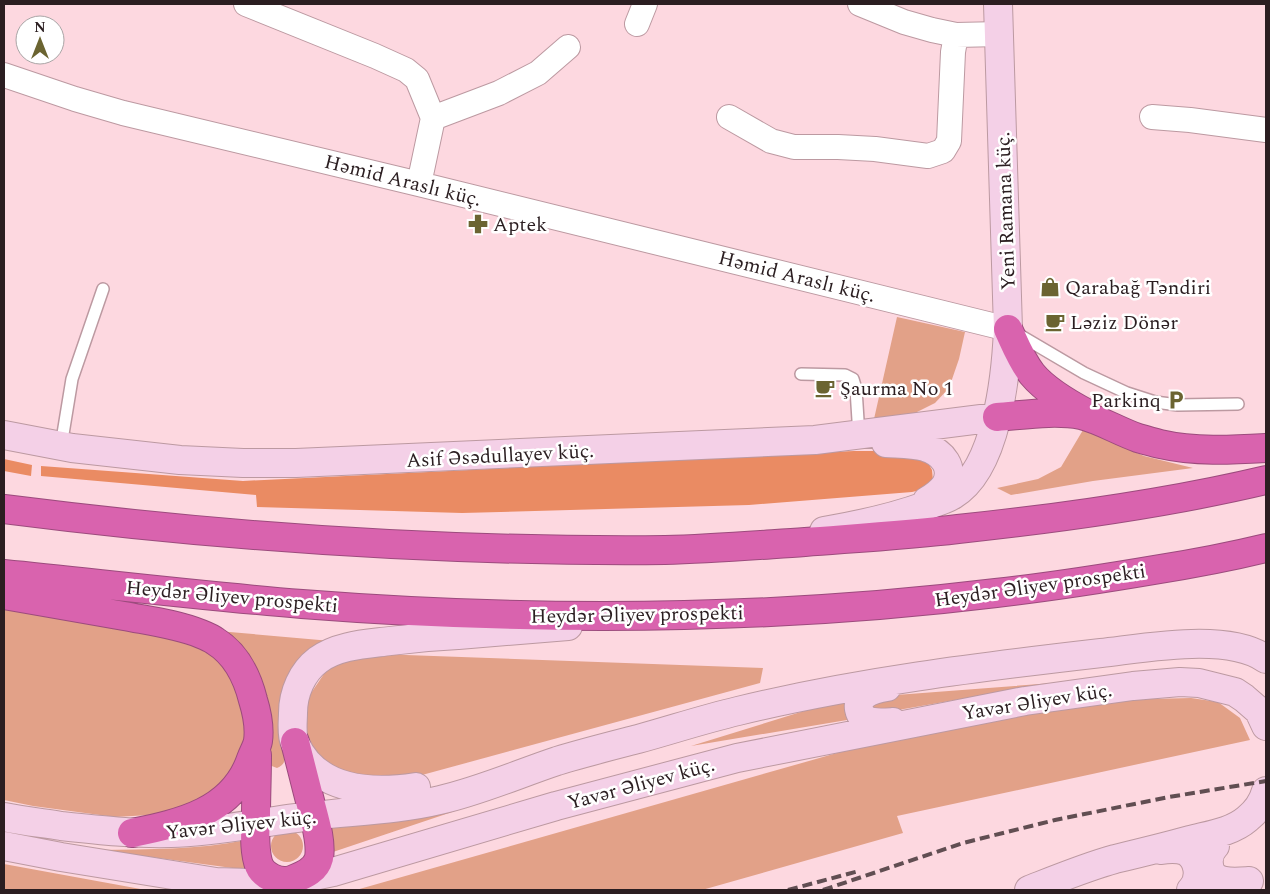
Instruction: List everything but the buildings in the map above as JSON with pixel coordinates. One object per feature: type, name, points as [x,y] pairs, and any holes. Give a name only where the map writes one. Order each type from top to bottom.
[{"type":"highway","points":[[1008,329],[1019,354],[1032,374],[1066,403],[1103,422],[1138,438],[1162,444],[1208,450],[1266,448]]},
{"type":"highway","points":[[997,418],[1064,413],[1080,415],[1103,422]]},
{"type":"highway","points":[[4,509],[89,520],[280,537],[441,547],[647,550],[732,547],[904,535],[1029,522],[1188,497],[1266,480]]},
{"type":"highway","name":"Heydər Əliyev prospekti","points":[[4,574],[302,604],[432,612],[528,615],[708,615],[865,607],[948,599],[1120,576],[1231,557],[1266,548]]},
{"type":"highway","points":[[1231,557],[1266,553]]},
{"type":"highway","points":[[4,595],[175,625],[214,640],[228,651],[241,667],[251,691],[258,716],[256,854],[261,870],[267,876],[276,880],[290,881],[304,876],[312,870],[319,856],[314,816],[295,742]]},
{"type":"highway","points":[[132,833],[170,825],[195,816],[224,798],[238,786],[247,771],[258,741]]},
{"type":"main road","name":"Yeni Ramana küç.","points":[[905,514],[954,495],[977,470],[997,418],[1005,377],[1008,329],[998,4]]},
{"type":"main road","name":"Asif Əsədullayev küç.","points":[[4,435],[61,446],[180,460],[296,464],[814,440],[997,418]]},
{"type":"main road","points":[[732,547],[861,524],[905,514],[934,497],[946,484],[948,465],[944,458],[925,447],[905,444],[814,440]]},
{"type":"main road","points":[[560,760],[444,783],[384,791],[364,790],[320,775],[308,763],[295,742],[293,735],[293,703],[297,688],[306,672],[318,660],[335,651],[354,646],[420,638],[708,615]]},
{"type":"main road","name":"Yavər Əliyev küç.","points":[[4,817],[77,828],[132,833],[172,833],[374,810],[441,800],[465,794],[560,760],[736,712],[798,697],[893,680],[942,672],[1127,650],[1199,644],[1222,644],[1264,657]]},
{"type":"main road","points":[[942,672],[872,690],[860,699],[861,716],[871,722],[881,722],[958,714]]},
{"type":"main road","name":"Yavər Əliyev küç.","points":[[4,846],[216,882],[290,881],[333,872],[556,806],[737,758],[958,714],[1082,692],[1180,682],[1199,684],[1235,692],[1252,703],[1259,711],[1266,726]]},
{"type":"main road","points":[[1258,877],[1233,882],[1222,880],[1213,876],[1209,868],[1209,858],[1212,849],[1247,820],[1257,809],[1266,791]]},
{"type":"main road","points":[[1029,890],[1069,874],[1114,860],[1222,832],[1247,820]]},
{"type":"main road","points":[[1114,860],[1162,849],[1186,852],[1194,859],[1198,872],[1196,886],[1191,890]]},
{"type":"main road","points":[[1220,890],[1258,877]]},
{"type":"street","points":[[246,4],[375,56],[406,70],[417,79],[433,118],[419,184]]},
{"type":"street","points":[[860,4],[904,22],[932,30],[956,35],[1000,34]]},
{"type":"street","points":[[729,117],[771,141],[794,147],[876,148],[928,156],[943,152],[949,141],[953,52],[956,35]]},
{"type":"street","points":[[433,118],[499,93],[538,73],[568,47]]},
{"type":"street","name":"Həmid Araslı küç.","points":[[4,75],[124,113],[1008,329]]},
{"type":"street","points":[[1152,117],[1266,130]]},
{"type":"lane","points":[[61,446],[72,379],[102,290]]},
{"type":"lane","points":[[1008,329],[1084,373],[1127,393],[1156,402],[1178,405],[1238,404]]},
{"type":"lane","points":[[801,374],[845,375],[853,379],[856,388],[859,436]]},
{"type":"shaded area","points":[[897,317],[965,332],[959,359],[949,388],[935,403],[915,413],[874,419]]},
{"type":"shaded area","points":[[1083,430],[1144,456],[1193,468],[1093,481],[1011,495],[997,488],[1038,479],[1061,467]]},
{"type":"shaded area","points":[[854,451],[894,451],[927,461],[932,470],[933,481],[925,489],[912,492],[749,505],[462,513],[257,507],[256,495],[41,476],[41,466],[243,481]]},
{"type":"shaded area","points":[[4,459],[32,465],[31,476],[4,471]]},
{"type":"shaded area","points":[[4,608],[179,633],[228,665],[242,691],[248,744],[218,792],[167,814],[115,817],[33,806],[4,800]]},
{"type":"shaded area","points":[[218,631],[331,641],[285,754],[284,763],[277,768],[269,765]]},
{"type":"shaded area","points":[[378,654],[763,668],[760,683],[422,775],[359,778],[319,760],[307,739],[304,718],[309,696],[326,671],[343,659]]},
{"type":"shaded area","points":[[1053,683],[881,713],[871,709],[871,701],[883,696]]},
{"type":"shaded area","points":[[846,698],[847,720],[691,746]]},
{"type":"shaded area","points":[[1191,698],[1218,702],[1240,718],[1250,740],[897,816],[903,833],[702,890],[356,890],[851,749],[1065,707],[1111,700]]},
{"type":"shaded area","points":[[455,811],[330,853],[325,822]]},
{"type":"shaded area","points":[[287,830],[299,834],[303,846],[299,858],[287,862],[275,858],[271,846],[275,834]]},
{"type":"shaded area","points":[[246,840],[247,870],[99,850],[191,847]]},
{"type":"shaded area","points":[[4,864],[146,890],[4,890]]},
{"type":"railway","points":[[823,890],[963,843],[1055,820],[1169,797],[1266,781]]},
{"type":"railway","points":[[788,890],[859,871]]},
{"type":"place","name":"Aptek","points":[[478,224]]},
{"type":"place","name":"Qarabağ Təndiri","points":[[1050,287]]},
{"type":"place","name":"Ləziz Dönər","points":[[1055,322]]},
{"type":"place","name":"Şaurma No 1","points":[[825,388]]},
{"type":"place","name":"Parkinq","points":[[1176,400]]}]
